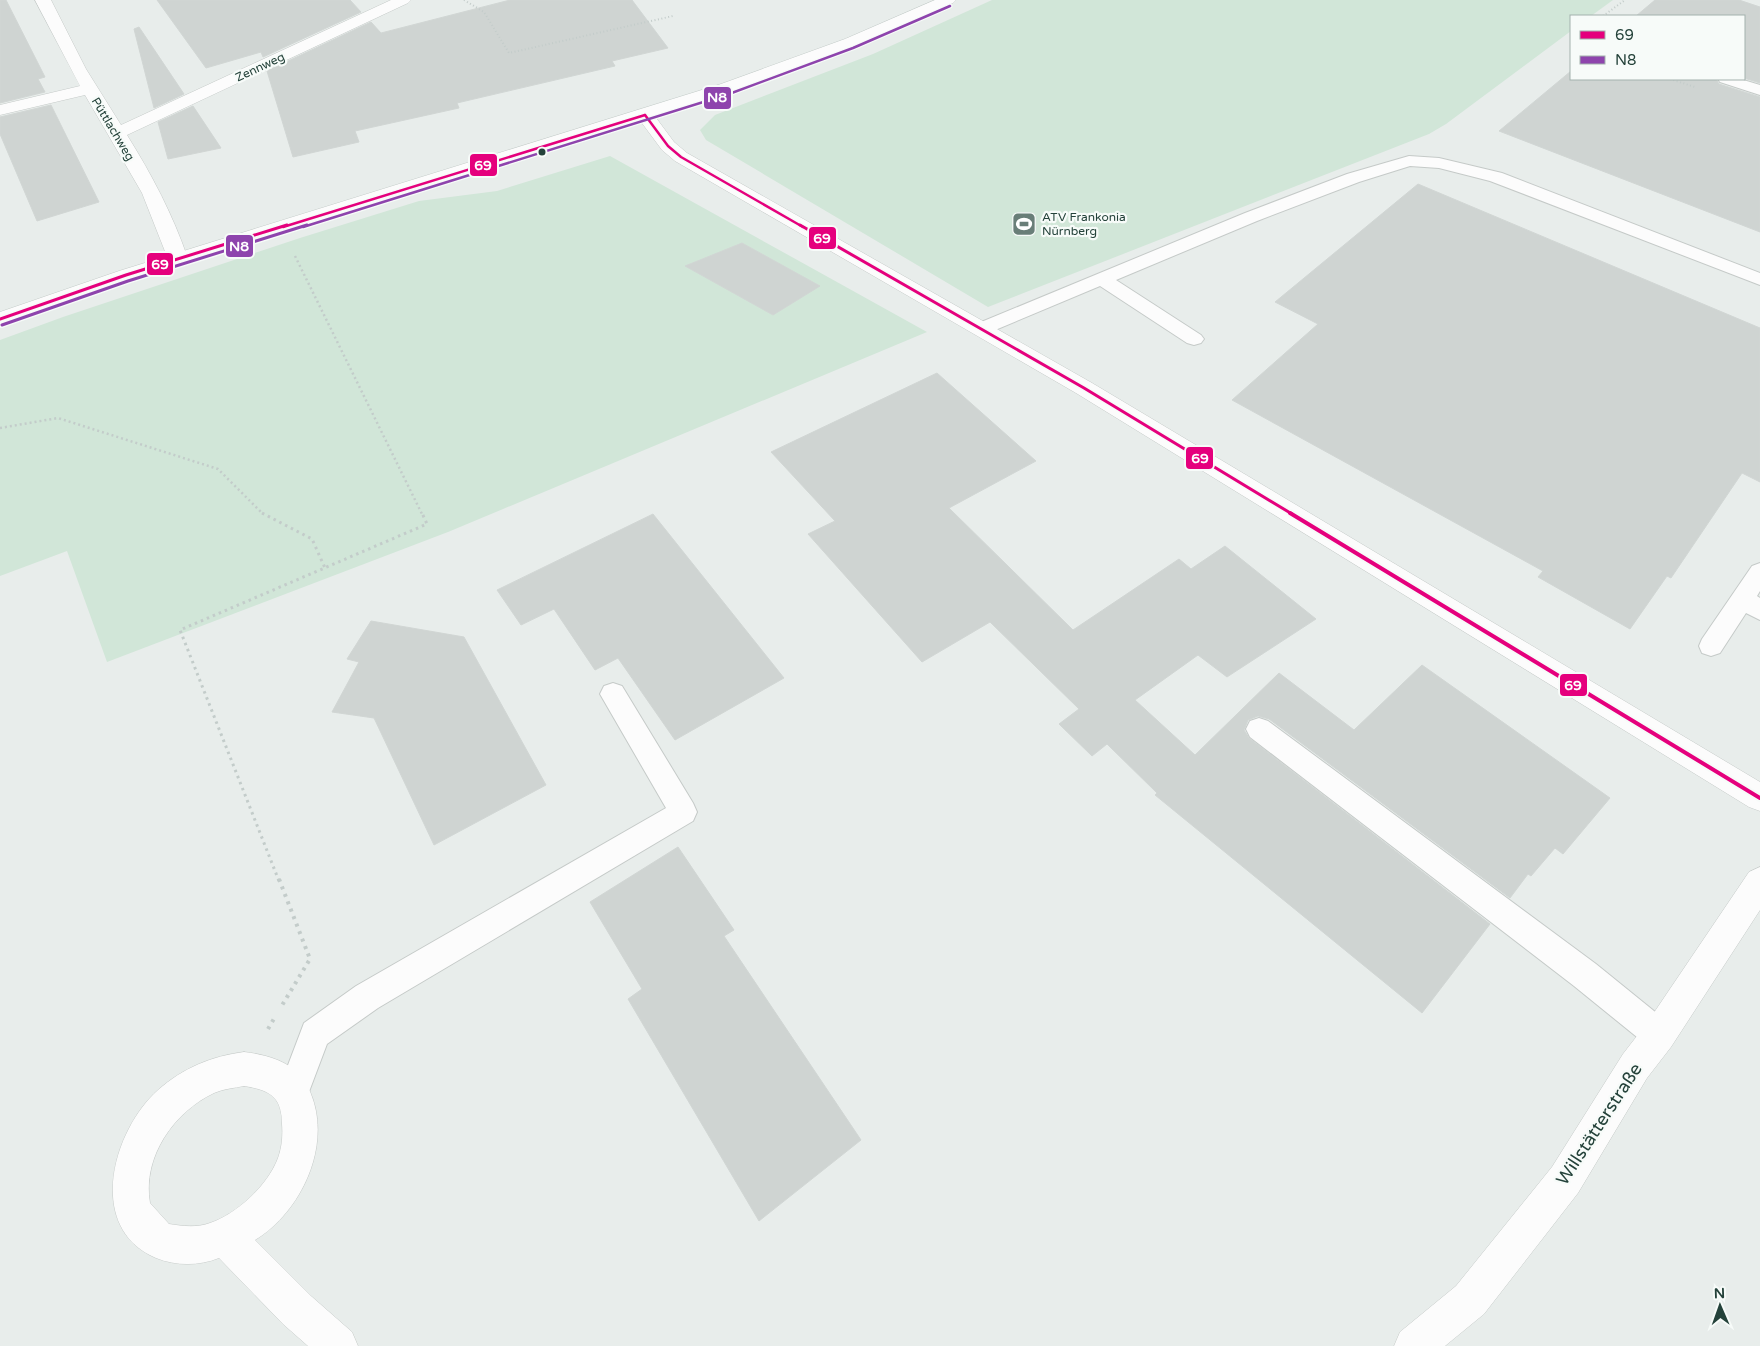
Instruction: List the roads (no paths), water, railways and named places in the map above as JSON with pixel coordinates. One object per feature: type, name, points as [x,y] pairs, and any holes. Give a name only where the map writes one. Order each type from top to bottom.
[{"type":"street","name":"Püttlachweg","points":[[43,0],[90,89],[118,133],[162,215],[178,259]]},
{"type":"street","name":"Zennweg","points":[[118,133],[403,0]]},
{"type":"street","points":[[0,319],[280,226],[645,115],[727,88],[852,42],[948,0]]},
{"type":"street","points":[[0,110],[90,89]]},
{"type":"street","points":[[645,115],[668,146],[681,157],[1084,388],[1760,798]]},
{"type":"street","name":"Willstätterstraße","points":[[1414,1346],[1470,1300],[1565,1180],[1635,1066],[1659,1035],[1760,882]]},
{"type":"street","points":[[244,1069],[263,1072],[281,1080],[293,1094],[298,1106],[302,1127],[299,1149],[286,1181],[262,1212],[250,1222],[225,1237],[207,1244],[192,1246],[165,1243],[153,1237],[134,1215],[129,1195],[132,1166],[141,1141],[160,1113],[177,1097],[199,1082],[217,1074],[244,1069]]},
{"type":"street","points":[[225,1237],[297,1310],[338,1346]]},
{"type":"lane","points":[[1728,80],[1760,90]]},
{"type":"lane","points":[[981,329],[1251,216],[1353,178],[1409,161],[1439,163],[1496,177],[1760,279]]},
{"type":"lane","points":[[1102,278],[1194,340]]},
{"type":"lane","points":[[1711,646],[1751,605],[1760,572]]},
{"type":"lane","points":[[293,1094],[315,1034],[367,997],[683,812],[613,694]]},
{"type":"lane","points":[[1259,729],[1585,975],[1659,1035]]},
{"type":"place","name":"ATV Frankonia Nürnberg","points":[[1024,224]]}]
